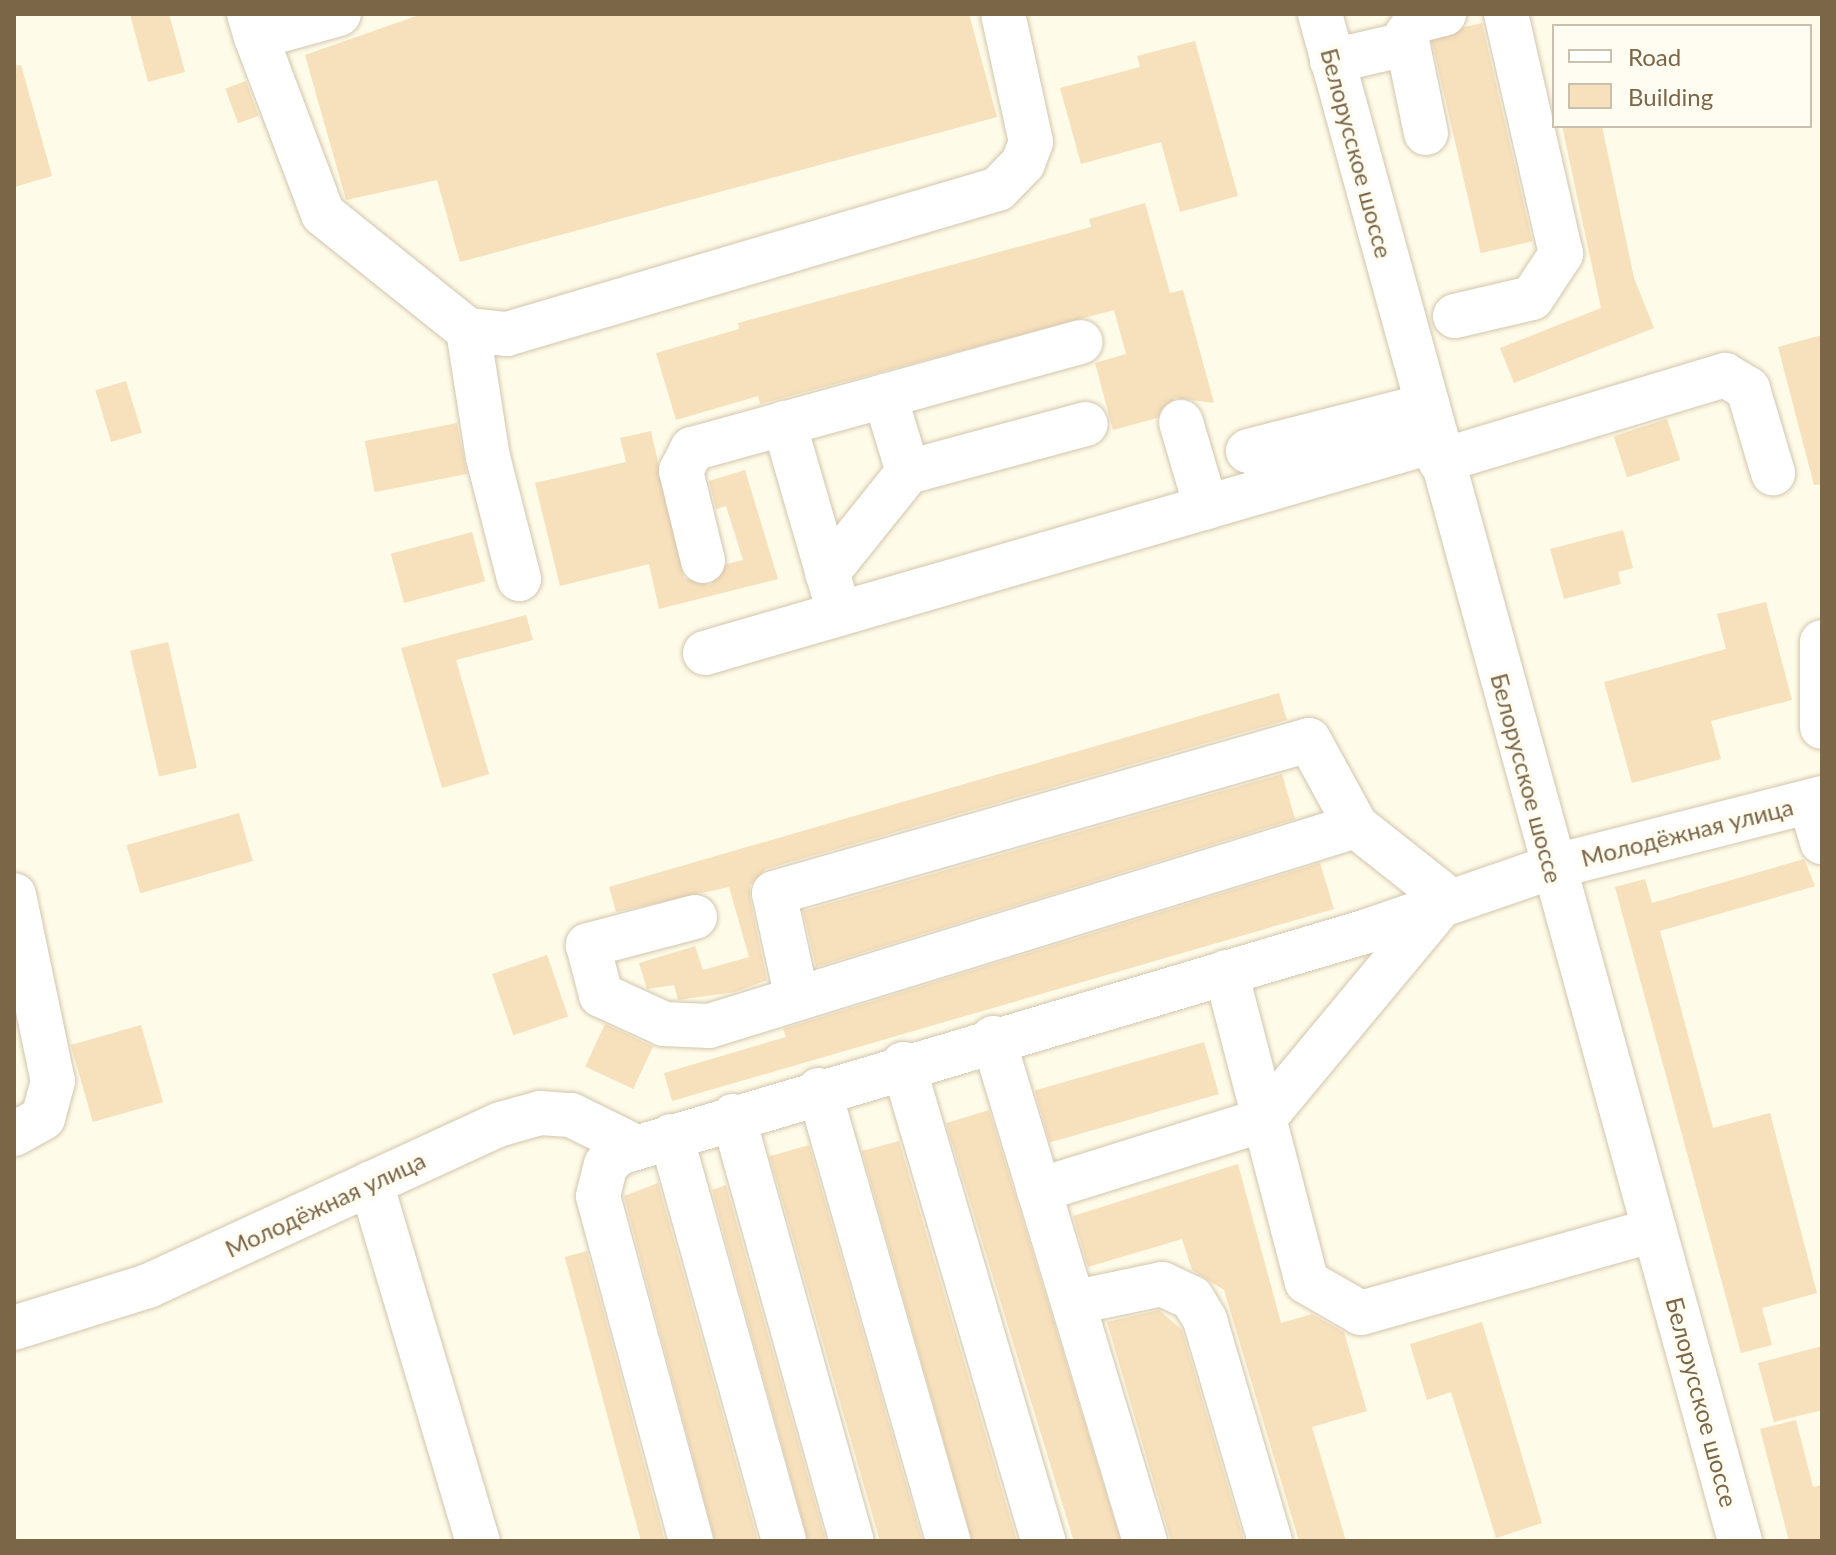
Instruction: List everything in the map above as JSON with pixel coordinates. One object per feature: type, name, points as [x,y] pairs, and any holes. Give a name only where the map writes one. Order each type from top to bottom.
[{"type":"street","points":[[339,14],[252,25],[323,214],[468,330],[507,334],[998,189],[1023,163],[1031,142],[1003,14]]},
{"type":"street","name":"Белорусское шоссе","points":[[1320,14],[1433,436],[1655,1230],[1729,1529]]},
{"type":"street","points":[[1426,133],[1406,44],[1416,21],[1444,14]]},
{"type":"street","points":[[1455,316],[1532,298],[1561,254],[1506,14]]},
{"type":"street","points":[[1332,61],[1406,44]]},
{"type":"street","points":[[468,330],[488,457],[519,579]]},
{"type":"street","points":[[703,561],[681,471],[684,458],[692,449],[1081,342]]},
{"type":"street","points":[[705,653],[1206,507],[1433,436],[1725,375],[1748,389],[1773,473]]},
{"type":"street","points":[[885,396],[908,472]]},
{"type":"street","points":[[1181,422],[1206,507]]},
{"type":"street","points":[[784,423],[839,614]]},
{"type":"street","points":[[827,573],[908,472],[1086,424]]},
{"type":"street","points":[[1248,451],[1433,436]]},
{"type":"street","points":[[1822,642],[1822,727]]},
{"type":"street","points":[[796,994],[774,893],[1309,740],[1356,826],[1447,898],[1263,1120],[1039,1190]]},
{"type":"street","points":[[1816,800],[1822,842]]},
{"type":"street","name":"Молодёжная улица","points":[[14,1328],[148,1286],[371,1183],[540,1113],[594,1122],[653,1141],[903,1064],[1364,932],[1447,898],[1552,867],[1816,800]]},
{"type":"street","points":[[695,917],[588,945],[601,995],[664,1024],[709,1026],[796,994],[1356,826]]},
{"type":"street","points":[[14,895],[53,1081],[43,1118],[14,1134]]},
{"type":"street","points":[[1226,972],[1307,1282],[1361,1313],[1655,1230]]},
{"type":"street","points":[[993,1038],[1076,1302],[1145,1541]]},
{"type":"street","points":[[903,1064],[1043,1541]]},
{"type":"street","points":[[819,1090],[948,1541]]},
{"type":"street","points":[[733,1116],[852,1541]]},
{"type":"street","points":[[691,1541],[598,1196],[606,1165],[653,1141],[784,1541]]},
{"type":"street","points":[[371,1183],[478,1541]]},
{"type":"street","points":[[1076,1302],[1162,1284],[1192,1298],[1205,1320],[1270,1541]]},
{"type":"building","points":[[130,14],[169,14],[185,72],[148,82]]},
{"type":"building","points":[[422,14],[969,14],[997,117],[460,262],[437,180],[346,200],[305,55]]},
{"type":"building","points":[[1482,23],[1532,241],[1481,253],[1430,35]]},
{"type":"building","points":[[1195,41],[1238,196],[1180,212],[1161,142],[1081,164],[1060,88],[1140,67],[1137,56]]},
{"type":"building","points":[[21,65],[52,176],[14,187],[14,66]]},
{"type":"building","points":[[246,81],[259,116],[238,123],[225,89]]},
{"type":"building","points":[[1562,128],[1602,128],[1634,278],[1654,328],[1514,383],[1500,348],[1601,308]]},
{"type":"building","points":[[1145,203],[1170,293],[1183,290],[1214,403],[1175,398],[1157,418],[1113,430],[1095,363],[1126,354],[1114,310],[760,404],[758,396],[676,420],[656,353],[739,329],[738,323],[1091,227],[1089,219]]},
{"type":"building","points":[[1822,335],[1822,484],[1814,485],[1778,347]]},
{"type":"building","points":[[126,381],[142,433],[111,442],[95,390]]},
{"type":"building","points":[[1667,419],[1680,460],[1627,477],[1614,436]]},
{"type":"building","points":[[457,423],[467,474],[375,492],[365,441]]},
{"type":"building","points":[[651,431],[684,578],[710,585],[727,564],[743,560],[726,506],[716,509],[709,481],[745,470],[778,579],[659,609],[649,564],[560,586],[535,483],[626,462],[620,438]]},
{"type":"building","points":[[1623,530],[1633,568],[1618,572],[1621,584],[1564,599],[1550,549]]},
{"type":"building","points":[[472,532],[485,581],[404,603],[391,554]]},
{"type":"building","points":[[1766,602],[1792,700],[1711,721],[1721,759],[1632,783],[1604,682],[1726,649],[1717,614]]},
{"type":"building","points":[[526,615],[533,640],[456,660],[489,774],[442,788],[401,648]]},
{"type":"building","points":[[168,642],[197,768],[159,776],[130,651]]},
{"type":"building","points":[[1279,693],[1287,720],[766,869],[750,885],[750,898],[767,980],[735,992],[678,1000],[674,985],[647,989],[639,963],[695,946],[703,970],[749,957],[729,887],[616,912],[609,887]]},
{"type":"building","points":[[1282,774],[1295,819],[816,967],[803,911]]},
{"type":"building","points":[[239,813],[253,861],[140,893],[127,845]]},
{"type":"building","points":[[1804,859],[1815,886],[1660,931],[1713,1128],[1770,1113],[1817,1293],[1762,1308],[1772,1345],[1741,1353],[1615,887],[1645,879],[1652,903]]},
{"type":"building","points":[[1320,863],[1334,909],[672,1101],[664,1073],[786,1037],[783,1029]]},
{"type":"building","points":[[547,955],[568,1016],[513,1035],[492,974]]},
{"type":"building","points":[[605,1024],[653,1046],[633,1089],[585,1067]]},
{"type":"building","points":[[141,1025],[163,1102],[93,1122],[71,1045]]},
{"type":"building","points":[[1204,1042],[1219,1094],[1050,1142],[1035,1091]]},
{"type":"building","points":[[989,1110],[1121,1540],[1074,1541],[946,1123]]},
{"type":"building","points":[[899,1141],[1017,1541],[972,1541],[862,1151]]},
{"type":"building","points":[[809,1145],[923,1541],[880,1541],[770,1156]]},
{"type":"building","points":[[1238,1164],[1281,1323],[1312,1314],[1344,1332],[1367,1411],[1312,1427],[1346,1541],[1299,1541],[1224,1290],[1192,1270],[1182,1239],[1088,1267],[1073,1216]]},
{"type":"building","points":[[658,1183],[758,1541],[715,1541],[624,1196]]},
{"type":"building","points":[[726,1185],[826,1541],[808,1541],[712,1190]]},
{"type":"building","points":[[587,1251],[665,1541],[641,1541],[565,1257]]},
{"type":"building","points":[[1159,1310],[1182,1330],[1244,1541],[1171,1541],[1107,1322]]},
{"type":"building","points":[[1482,1322],[1542,1523],[1496,1538],[1451,1392],[1427,1400],[1410,1344]]},
{"type":"building","points":[[1822,1346],[1822,1410],[1774,1422],[1758,1363]]},
{"type":"building","points":[[1796,1420],[1813,1487],[1822,1485],[1822,1541],[1789,1541],[1760,1429]]}]
